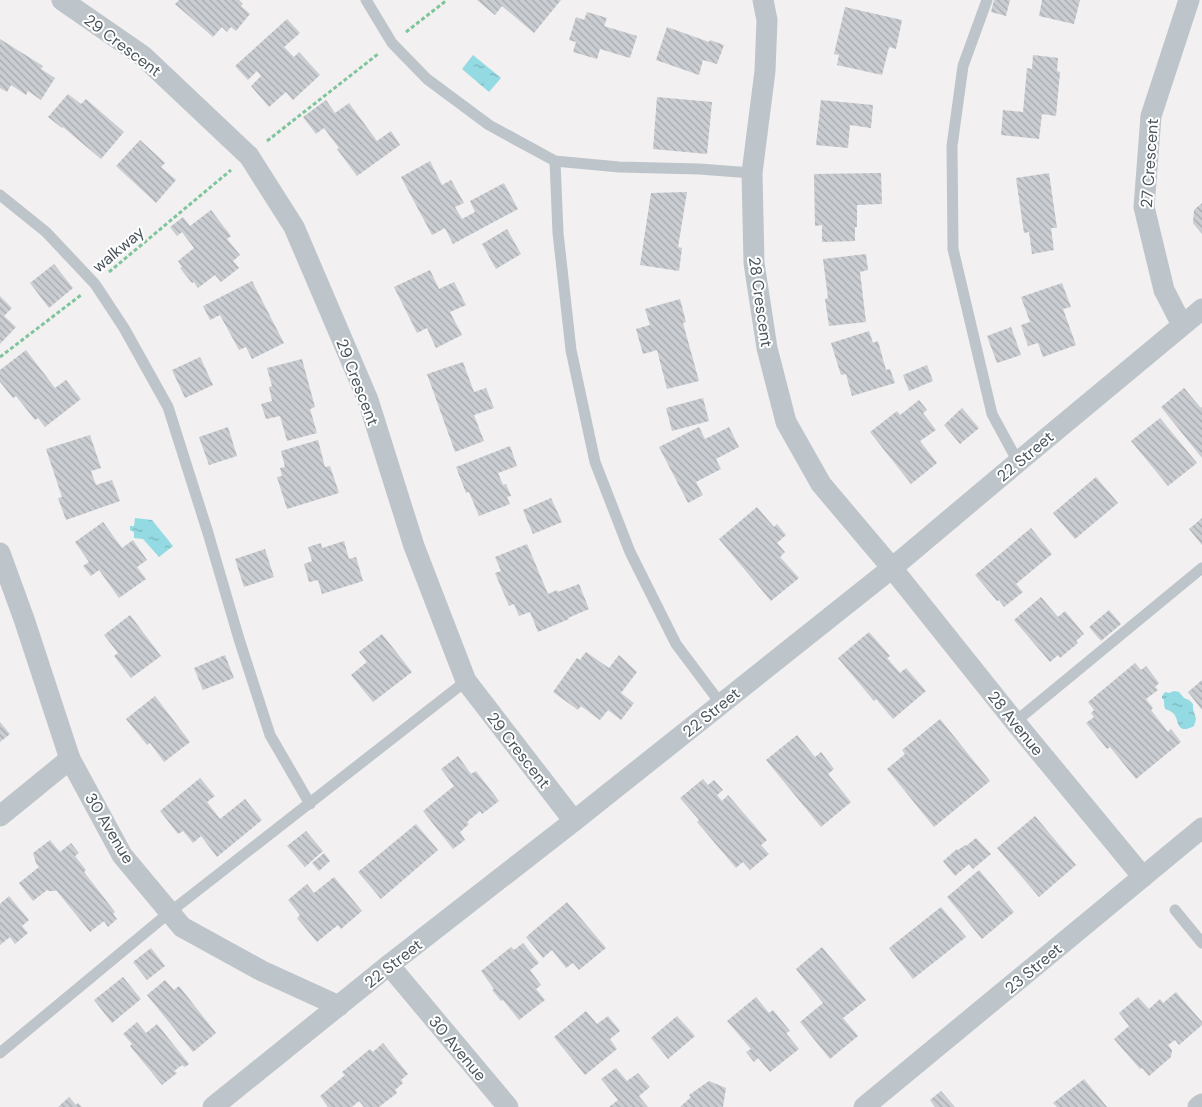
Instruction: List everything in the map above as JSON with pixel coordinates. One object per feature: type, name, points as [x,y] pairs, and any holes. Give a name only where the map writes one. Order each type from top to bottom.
[{"type":"street","name":"29 Crescent","points":[[62,0],[143,56],[249,156],[294,227],[368,400],[414,546],[466,681],[574,821]]},
{"type":"street","name":"28 Crescent","points":[[763,0],[766,20],[764,71],[752,173],[754,262],[766,348],[786,422],[822,484],[892,568]]},
{"type":"street","name":"27 Crescent","points":[[1182,325],[1164,290],[1144,207],[1151,116],[1189,0]]},
{"type":"street","name":"22 Street","points":[[213,1107],[389,965],[574,821],[892,568],[1202,309]]},
{"type":"street","name":"30 Avenue","points":[[0,553],[4,581],[27,628],[70,759],[122,854],[182,927],[262,971],[339,1006]]},
{"type":"street","name":"28 Avenue","points":[[892,568],[1015,722],[1143,877]]},
{"type":"street","points":[[0,816],[70,759]]},
{"type":"street","name":"23 Street","points":[[864,1107],[1202,828]]},
{"type":"street","name":"30 Avenue","points":[[389,965],[508,1107]]},
{"type":"street","points":[[1198,1107],[1202,1104]]},
{"type":"lane","points":[[366,0],[392,43],[427,79],[490,125],[555,161],[618,167],[699,169],[752,173]]},
{"type":"lane","points":[[987,0],[963,66],[958,102],[952,146],[953,249],[992,414],[1018,462]]},
{"type":"lane","points":[[555,161],[558,233],[571,350],[595,462],[630,552],[676,644],[720,704]]},
{"type":"lane","points":[[0,195],[46,232],[95,284],[124,328],[168,407],[270,736],[310,804]]},
{"type":"lane","points":[[1015,722],[1202,568]]},
{"type":"lane","points":[[0,1053],[170,912],[466,681]]},
{"type":"lane","points":[[1175,910],[1202,943]]},
{"type":"path","name":"walkway","points":[[0,357],[95,284],[249,156],[447,0]]},
{"type":"water","points":[[473,55],[501,78],[489,92],[462,69]]},
{"type":"water","points":[[135,518],[152,520],[173,546],[159,557],[143,539],[134,538],[134,532],[130,530],[130,526],[134,526]]},
{"type":"water","points":[[1165,692],[1179,692],[1193,704],[1196,719],[1194,726],[1188,729],[1181,728],[1173,713],[1165,708],[1162,696]]},
{"type":"building","points":[[179,0],[239,0],[243,4],[241,6],[250,14],[236,31],[231,27],[227,32],[222,27],[213,37],[175,4]]},
{"type":"building","points":[[477,0],[561,0],[534,33],[502,6],[495,15]]},
{"type":"building","points":[[994,0],[1010,0],[1006,16],[991,12]]},
{"type":"building","points":[[1042,0],[1080,0],[1074,24],[1039,16]]},
{"type":"building","points":[[845,7],[902,20],[896,49],[889,47],[882,75],[837,65],[839,55],[834,54]]},
{"type":"building","points":[[587,12],[607,18],[604,26],[637,36],[630,58],[600,49],[597,59],[573,52],[576,42],[569,40],[576,17],[584,20]]},
{"type":"building","points":[[287,19],[300,33],[284,47],[294,57],[299,52],[320,75],[293,100],[286,92],[269,107],[251,86],[261,76],[257,71],[248,80],[235,66]]},
{"type":"building","points":[[667,27],[709,42],[710,40],[724,45],[717,64],[703,60],[699,75],[656,60]]},
{"type":"building","points":[[0,39],[43,66],[41,69],[55,78],[41,100],[28,91],[26,95],[11,85],[7,92],[0,88]]},
{"type":"building","points":[[1033,55],[1058,58],[1057,71],[1060,72],[1056,116],[1042,114],[1039,139],[1001,135],[1003,110],[1023,112],[1027,68],[1032,69]]},
{"type":"building","points":[[68,94],[81,104],[86,99],[124,132],[101,159],[48,117]]},
{"type":"building","points":[[657,97],[712,102],[707,154],[653,149]]},
{"type":"building","points":[[326,100],[335,113],[349,103],[377,141],[391,131],[400,145],[357,176],[324,128],[316,134],[303,117]]},
{"type":"building","points":[[821,100],[873,105],[871,128],[850,125],[848,148],[816,145]]},
{"type":"building","points":[[140,140],[165,163],[161,167],[176,180],[156,203],[116,166]]},
{"type":"building","points":[[430,161],[442,185],[451,180],[464,203],[455,207],[462,219],[475,212],[470,201],[504,183],[518,209],[453,244],[445,228],[432,235],[401,177]]},
{"type":"building","points":[[881,173],[882,204],[857,205],[855,241],[822,242],[822,225],[815,226],[814,174]]},
{"type":"building","points":[[1049,173],[1057,228],[1051,228],[1054,250],[1032,254],[1029,232],[1024,233],[1016,178]]},
{"type":"building","points":[[687,192],[678,247],[682,248],[679,271],[640,265],[651,193]]},
{"type":"building","points":[[1202,203],[1202,234],[1193,223],[1194,210]]},
{"type":"building","points":[[211,210],[231,236],[227,239],[240,255],[233,261],[239,268],[221,282],[215,275],[198,288],[180,268],[182,267],[178,261],[194,248],[182,232],[177,236],[170,227],[183,217],[190,226]]},
{"type":"building","points":[[507,229],[521,254],[496,269],[482,244]]},
{"type":"building","points":[[866,254],[868,270],[860,272],[866,322],[829,326],[825,299],[828,298],[823,259]]},
{"type":"building","points":[[54,264],[73,288],[49,308],[30,283]]},
{"type":"building","points":[[430,270],[439,289],[454,282],[466,305],[450,312],[462,335],[436,348],[427,328],[417,333],[394,287]]},
{"type":"building","points":[[252,281],[284,343],[252,359],[246,347],[239,350],[220,315],[210,320],[203,306]]},
{"type":"building","points":[[1062,283],[1071,307],[1063,309],[1076,345],[1043,357],[1038,343],[1028,346],[1021,325],[1030,322],[1021,297]]},
{"type":"building","points":[[0,296],[12,308],[4,316],[16,327],[0,344]]},
{"type":"building","points":[[680,299],[686,322],[683,323],[699,381],[667,389],[657,350],[643,354],[636,329],[650,325],[645,309]]},
{"type":"building","points":[[1011,327],[1021,355],[997,363],[987,336]]},
{"type":"building","points":[[869,331],[873,343],[878,341],[886,370],[890,369],[895,383],[852,396],[846,374],[841,375],[831,343]]},
{"type":"building","points":[[26,350],[55,388],[66,380],[81,399],[45,427],[38,418],[35,420],[16,396],[13,398],[0,382],[0,370]]},
{"type":"building","points":[[200,357],[213,385],[185,398],[172,370]]},
{"type":"building","points":[[302,359],[315,407],[310,409],[317,433],[287,441],[280,416],[266,419],[261,404],[272,401],[269,387],[272,386],[267,368]]},
{"type":"building","points":[[463,362],[474,392],[486,388],[494,408],[474,415],[484,441],[455,452],[427,374]]},
{"type":"building","points":[[927,365],[933,381],[909,391],[903,375]]},
{"type":"building","points":[[1184,388],[1202,407],[1202,458],[1161,407]]},
{"type":"building","points":[[703,398],[709,421],[672,431],[666,408]]},
{"type":"building","points":[[919,400],[927,410],[923,413],[936,430],[920,441],[937,463],[911,484],[870,432],[897,411],[900,415]]},
{"type":"building","points":[[962,408],[979,428],[960,444],[944,425]]},
{"type":"building","points":[[1160,418],[1197,463],[1168,486],[1131,441]]},
{"type":"building","points":[[228,427],[237,456],[209,465],[199,437]]},
{"type":"building","points":[[699,427],[705,439],[729,427],[739,447],[716,459],[721,469],[696,482],[703,495],[688,503],[659,447]]},
{"type":"building","points":[[90,435],[101,468],[91,471],[96,485],[112,480],[120,501],[66,520],[58,498],[62,497],[46,449]]},
{"type":"building","points":[[318,440],[325,467],[330,466],[339,493],[287,509],[277,477],[282,476],[280,468],[285,467],[281,451]]},
{"type":"building","points":[[510,446],[517,466],[498,473],[503,485],[506,484],[511,496],[507,497],[510,504],[479,516],[469,492],[466,493],[456,467]]},
{"type":"building","points":[[1096,477],[1118,503],[1075,539],[1053,513]]},
{"type":"building","points":[[551,498],[562,522],[533,534],[523,510]]},
{"type":"building","points":[[757,507],[774,527],[777,524],[786,535],[777,543],[785,552],[780,557],[799,578],[771,601],[719,539]]},
{"type":"building","points":[[1202,518],[1202,545],[1189,529]]},
{"type":"building","points":[[103,522],[122,548],[133,540],[147,560],[137,567],[146,579],[119,598],[99,570],[91,576],[83,566],[89,562],[75,542]]},
{"type":"building","points":[[1031,528],[1052,554],[1016,584],[1023,592],[1004,607],[975,575]]},
{"type":"building","points":[[344,541],[349,559],[356,557],[363,581],[322,594],[318,580],[309,582],[304,564],[312,561],[308,547],[321,543],[322,548]]},
{"type":"building","points":[[527,544],[548,594],[579,584],[589,609],[538,632],[530,612],[519,616],[514,604],[509,606],[495,573],[501,571],[495,557]]},
{"type":"building","points":[[265,549],[274,577],[244,587],[235,559]]},
{"type":"building","points":[[1041,597],[1058,617],[1065,611],[1084,634],[1076,641],[1078,643],[1060,658],[1058,655],[1050,662],[1014,620]]},
{"type":"building","points":[[1109,610],[1121,624],[1101,641],[1089,627]]},
{"type":"building","points":[[130,615],[161,656],[131,678],[114,656],[118,653],[104,635]]},
{"type":"building","points":[[869,632],[890,656],[887,658],[900,673],[906,668],[926,691],[893,719],[876,699],[874,701],[838,658]]},
{"type":"building","points":[[382,634],[412,672],[373,702],[351,675],[367,662],[359,652]]},
{"type":"building","points":[[586,652],[609,668],[619,655],[637,672],[621,693],[634,703],[621,720],[608,710],[600,720],[581,706],[578,710],[553,692],[577,658],[580,660]]},
{"type":"building","points":[[225,655],[234,678],[203,690],[194,668]]},
{"type":"building","points":[[1135,663],[1141,670],[1146,666],[1159,683],[1155,687],[1158,690],[1146,699],[1153,708],[1151,710],[1168,732],[1171,729],[1181,742],[1136,779],[1110,747],[1107,749],[1086,723],[1094,717],[1091,713],[1094,710],[1088,702]]},
{"type":"building","points":[[1202,680],[1202,710],[1188,692]]},
{"type":"building","points":[[155,696],[190,742],[164,762],[150,743],[147,745],[126,719]]},
{"type":"building","points":[[940,719],[990,781],[934,827],[887,769],[905,754],[902,750]]},
{"type":"building","points":[[0,722],[10,734],[0,742]]},
{"type":"building","points":[[797,735],[815,757],[821,752],[834,769],[828,774],[851,802],[821,827],[766,760]]},
{"type":"building","points":[[458,756],[471,774],[476,771],[499,801],[482,814],[480,811],[467,822],[469,824],[460,832],[465,840],[453,849],[423,811],[454,786],[441,769]]},
{"type":"building","points":[[200,778],[215,796],[207,802],[220,819],[245,799],[262,820],[217,857],[201,836],[193,843],[183,831],[178,834],[160,811]]},
{"type":"building","points":[[703,779],[708,785],[714,780],[723,790],[717,795],[722,801],[728,795],[767,840],[761,845],[769,854],[750,870],[743,862],[736,868],[697,822],[699,820],[680,798]]},
{"type":"building","points":[[1035,816],[1076,865],[1039,897],[997,848]]},
{"type":"building","points":[[416,824],[438,850],[381,899],[358,872]]},
{"type":"building","points":[[306,831],[323,851],[305,867],[287,846]]},
{"type":"building","points":[[976,838],[991,854],[973,869],[969,864],[955,876],[943,861],[957,849],[966,846]]},
{"type":"building","points":[[50,840],[60,852],[71,843],[79,853],[75,856],[86,870],[84,872],[115,912],[113,914],[117,919],[108,927],[104,921],[90,932],[56,890],[47,890],[33,901],[19,883],[39,867],[33,853]]},
{"type":"building","points":[[324,853],[330,861],[319,871],[312,863]]},
{"type":"building","points":[[979,870],[1014,912],[982,939],[947,897]]},
{"type":"building","points":[[334,877],[362,911],[341,929],[338,925],[317,942],[297,918],[300,915],[288,900],[307,884],[314,893]]},
{"type":"building","points":[[9,896],[29,920],[22,926],[28,933],[15,944],[10,937],[0,945],[0,904]]},
{"type":"building","points":[[567,902],[606,948],[579,970],[573,963],[566,968],[552,950],[543,958],[526,937]]},
{"type":"building","points":[[941,907],[966,937],[913,979],[889,948]]},
{"type":"building","points":[[523,943],[539,963],[530,970],[541,985],[536,989],[545,1000],[519,1020],[492,990],[494,989],[481,971],[511,947],[514,950]]},
{"type":"building","points":[[822,947],[866,1000],[843,1018],[858,1036],[830,1059],[800,1022],[823,1003],[796,969]]},
{"type":"building","points":[[151,948],[165,966],[147,980],[133,962]]},
{"type":"building","points":[[123,977],[141,999],[112,1023],[94,1000]]},
{"type":"building","points":[[165,980],[174,990],[179,986],[216,1033],[193,1052],[147,995]]},
{"type":"building","points":[[1176,992],[1202,1022],[1202,1025],[1179,1045],[1175,1040],[1168,1045],[1172,1050],[1171,1057],[1149,1076],[1142,1068],[1140,1069],[1114,1039],[1129,1026],[1119,1013],[1138,997],[1149,1009],[1160,999],[1163,1003]]},
{"type":"building","points":[[756,997],[769,1013],[773,1010],[790,1031],[786,1033],[799,1049],[770,1072],[758,1058],[754,1062],[746,1052],[751,1049],[727,1021]]},
{"type":"building","points":[[586,1011],[597,1024],[608,1016],[620,1031],[610,1039],[617,1049],[585,1075],[554,1037]]},
{"type":"building","points":[[677,1016],[695,1036],[668,1059],[651,1038]]},
{"type":"building","points":[[137,1022],[146,1033],[157,1024],[189,1064],[185,1067],[182,1065],[174,1071],[177,1073],[162,1085],[130,1046],[132,1044],[123,1034]]},
{"type":"building","points":[[383,1043],[408,1074],[401,1080],[403,1083],[395,1090],[397,1093],[379,1107],[364,1107],[359,1101],[352,1107],[328,1107],[320,1096],[345,1075],[342,1072],[370,1049],[373,1052]]},
{"type":"building","points":[[616,1068],[627,1081],[638,1073],[650,1087],[639,1096],[648,1107],[609,1107],[618,1100],[601,1079]]},
{"type":"building","points":[[1084,1079],[1107,1107],[1057,1107],[1053,1103]]},
{"type":"building","points":[[709,1081],[726,1088],[723,1107],[680,1107],[691,1097],[689,1095]]},
{"type":"building","points":[[941,1091],[955,1107],[935,1107],[930,1100]]},
{"type":"building","points":[[69,1097],[76,1105],[78,1103],[82,1107],[58,1107]]}]
